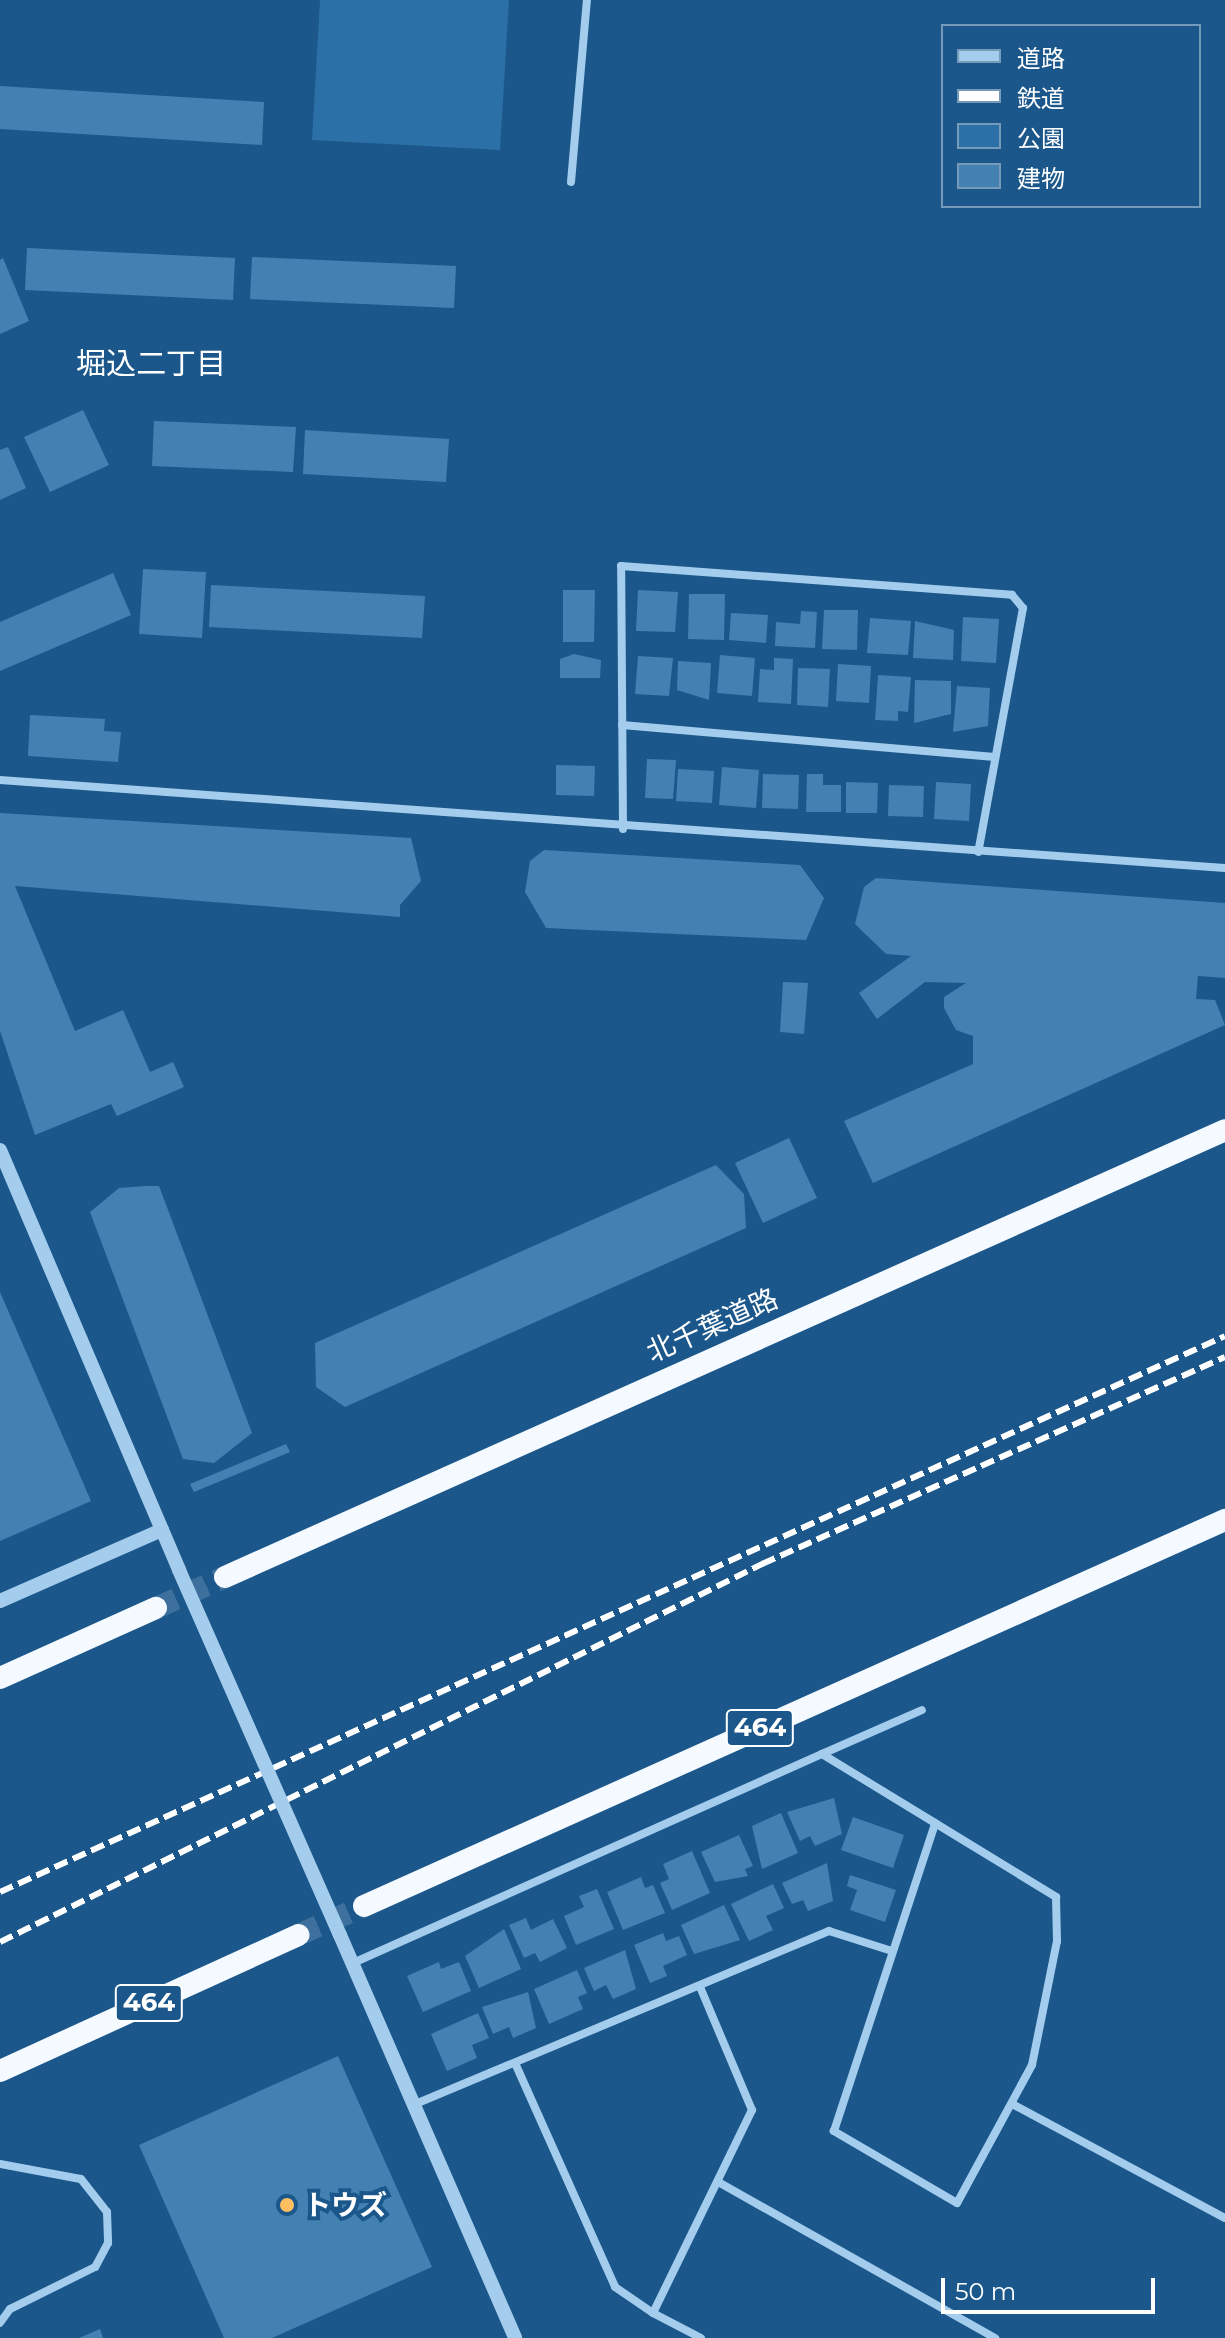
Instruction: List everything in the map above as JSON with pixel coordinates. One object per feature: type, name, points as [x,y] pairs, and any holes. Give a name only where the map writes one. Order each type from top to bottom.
[{"type":"highway","name":"北千葉道路","points":[[225,1577],[1225,1130]]},
{"type":"highway","name":"464","points":[[364,1906],[1225,1520]]},
{"type":"highway","points":[[0,1678],[156,1608]]},
{"type":"highway","name":"464","points":[[0,2071],[298,1935]]},
{"type":"street","points":[[571,182],[587,0]]},
{"type":"street","points":[[623,829],[621,566],[1012,595],[1023,608],[978,852]]},
{"type":"street","points":[[622,725],[995,757]]},
{"type":"street","points":[[0,780],[623,829],[1225,868]]},
{"type":"street","points":[[0,1150],[179,1570],[515,2338]]},
{"type":"street","points":[[0,1601],[162,1530]]},
{"type":"street","points":[[353,1963],[922,1710]]},
{"type":"street","points":[[822,1754],[935,1823],[1056,1897],[1047,1999],[1014,2105],[957,2203],[834,2131],[935,1823]]},
{"type":"street","points":[[413,2105],[829,1931],[892,1951]]},
{"type":"street","points":[[653,2313],[720,2183],[752,2110],[700,1987]]},
{"type":"street","points":[[515,2063],[615,2287],[653,2313],[701,2338]]},
{"type":"street","points":[[1014,2105],[1225,2218]]},
{"type":"street","points":[[0,2164],[81,2179],[107,2212],[108,2243],[95,2267],[5,2308],[0,2323]]},
{"type":"street","points":[[720,2183],[995,2338]]},
{"type":"green space","points":[[320,0],[509,0],[500,150],[312,140]]},
{"type":"building","points":[[0,86],[264,102],[262,145],[0,129]]},
{"type":"building","points":[[27,248],[235,258],[233,300],[25,290]]},
{"type":"building","points":[[252,257],[456,266],[454,308],[250,299]]},
{"type":"building","points":[[3,258],[29,321],[0,334],[0,260]]},
{"type":"building","points":[[83,410],[109,465],[50,492],[24,437]]},
{"type":"building","points":[[154,421],[296,427],[293,472],[152,466]]},
{"type":"building","points":[[305,430],[449,439],[446,482],[303,474]]},
{"type":"building","points":[[8,447],[26,488],[0,500],[0,450]]},
{"type":"building","points":[[143,569],[206,572],[202,638],[139,634]]},
{"type":"building","points":[[113,573],[131,615],[0,671],[0,622]]},
{"type":"building","points":[[211,585],[425,596],[422,638],[209,627]]},
{"type":"building","points":[[563,590],[595,590],[594,642],[563,642]]},
{"type":"building","points":[[638,590],[678,592],[675,632],[636,631]]},
{"type":"building","points":[[689,594],[725,594],[724,640],[688,639]]},
{"type":"building","points":[[824,610],[858,610],[857,650],[822,649]]},
{"type":"building","points":[[801,611],[817,612],[815,648],[775,646],[776,622],[800,624]]},
{"type":"building","points":[[731,613],[768,615],[766,643],[729,640]]},
{"type":"building","points":[[963,617],[999,619],[996,663],[961,661]]},
{"type":"building","points":[[870,618],[911,621],[908,655],[867,653]]},
{"type":"building","points":[[915,621],[954,630],[953,660],[913,658]]},
{"type":"building","points":[[574,654],[601,660],[600,678],[560,678],[560,659]]},
{"type":"building","points":[[720,655],[755,658],[752,696],[717,693]]},
{"type":"building","points":[[638,656],[673,658],[669,696],[635,694]]},
{"type":"building","points":[[774,658],[793,659],[791,704],[758,702],[760,669],[774,670]]},
{"type":"building","points":[[678,661],[711,663],[709,700],[677,690]]},
{"type":"building","points":[[838,664],[871,666],[869,703],[836,701]]},
{"type":"building","points":[[798,668],[830,669],[828,707],[797,705]]},
{"type":"building","points":[[878,675],[911,677],[908,712],[898,711],[898,721],[875,720]]},
{"type":"building","points":[[915,680],[951,681],[951,714],[914,723]]},
{"type":"building","points":[[957,686],[990,688],[988,726],[953,732]]},
{"type":"building","points":[[30,715],[105,719],[104,731],[121,732],[118,762],[28,756]]},
{"type":"building","points":[[647,759],[676,760],[673,799],[645,798]]},
{"type":"building","points":[[556,765],[595,766],[594,796],[556,795]]},
{"type":"building","points":[[722,767],[759,770],[756,808],[719,805]]},
{"type":"building","points":[[678,769],[714,771],[712,803],[676,801]]},
{"type":"building","points":[[763,774],[799,775],[798,809],[762,808]]},
{"type":"building","points":[[807,774],[823,774],[823,785],[841,785],[841,812],[806,812]]},
{"type":"building","points":[[846,782],[878,783],[877,813],[846,813]]},
{"type":"building","points":[[936,782],[971,784],[969,821],[934,819]]},
{"type":"building","points":[[889,785],[924,786],[923,817],[888,816]]},
{"type":"building","points":[[0,813],[411,838],[421,881],[400,905],[400,917],[15,886],[75,1031],[123,1010],[150,1072],[173,1062],[184,1087],[117,1116],[111,1104],[35,1135],[0,1031]]},
{"type":"building","points":[[544,850],[800,865],[824,898],[806,940],[546,928],[525,892],[530,861]]},
{"type":"building","points":[[876,878],[1225,903],[1225,978],[1198,976],[1196,999],[1215,1000],[1225,1025],[873,1183],[844,1121],[973,1064],[973,1036],[956,1030],[944,1008],[944,997],[966,983],[925,982],[877,1019],[859,993],[911,956],[886,954],[855,924],[864,887]]},
{"type":"building","points":[[783,982],[808,983],[804,1034],[780,1032]]},
{"type":"building","points":[[789,1138],[817,1198],[763,1223],[735,1163]]},
{"type":"building","points":[[716,1165],[744,1194],[746,1228],[345,1407],[316,1387],[315,1343]]},
{"type":"building","points":[[159,1186],[252,1433],[214,1463],[183,1459],[90,1212],[119,1188]]},
{"type":"building","points":[[0,1292],[91,1501],[0,1541]]},
{"type":"building","points":[[286,1444],[290,1452],[194,1492],[190,1484]]},
{"type":"building","points":[[834,1798],[842,1834],[815,1846],[810,1836],[800,1841],[787,1812]]},
{"type":"building","points":[[781,1813],[798,1853],[762,1869],[752,1826]]},
{"type":"building","points":[[853,1817],[904,1835],[893,1868],[841,1850]]},
{"type":"building","points":[[739,1835],[753,1866],[745,1869],[748,1876],[715,1882],[701,1852]]},
{"type":"building","points":[[692,1851],[710,1893],[672,1910],[660,1883],[669,1879],[663,1864]]},
{"type":"building","points":[[827,1863],[833,1901],[808,1911],[803,1900],[792,1904],[782,1883]]},
{"type":"building","points":[[850,1875],[896,1890],[885,1922],[850,1910],[857,1890],[847,1886]]},
{"type":"building","points":[[641,1877],[645,1888],[653,1885],[665,1913],[623,1930],[607,1892]]},
{"type":"building","points":[[773,1884],[784,1908],[766,1916],[773,1930],[749,1941],[731,1904]]},
{"type":"building","points":[[597,1889],[614,1929],[576,1945],[564,1916],[584,1907],[579,1896]]},
{"type":"building","points":[[724,1905],[740,1940],[694,1954],[681,1925]]},
{"type":"building","points":[[526,1918],[531,1930],[553,1919],[567,1948],[540,1962],[535,1953],[524,1958],[509,1925]]},
{"type":"building","points":[[504,1929],[521,1969],[479,1988],[465,1956]]},
{"type":"building","points":[[663,1933],[666,1941],[679,1936],[687,1955],[663,1966],[667,1976],[650,1983],[634,1945]]},
{"type":"building","points":[[625,1950],[636,1989],[613,1999],[606,1985],[594,1991],[584,1968]]},
{"type":"building","points":[[439,1962],[441,1969],[459,1962],[471,1991],[423,2012],[407,1976]]},
{"type":"building","points":[[577,1970],[587,1993],[578,1997],[583,2009],[549,2024],[534,1989]]},
{"type":"building","points":[[528,1992],[536,2028],[513,2038],[509,2027],[493,2034],[482,2007]]},
{"type":"building","points":[[478,2013],[489,2038],[472,2045],[477,2058],[447,2071],[431,2034]]},
{"type":"building","points":[[338,2056],[432,2267],[272,2338],[224,2338],[139,2145]]},
{"type":"building","points":[[100,2329],[103,2338],[79,2338]]},
{"type":"tunnel","points":[[156,1608],[225,1577]]},
{"type":"tunnel","points":[[298,1935],[364,1906]]},
{"type":"railway","points":[[0,1892],[1225,1336]]},
{"type":"railway","points":[[0,1942],[762,1564],[1225,1357]]},
{"type":"place","name":"トウズ","points":[[287,2205]]},
{"type":"district","name":"堀込二丁目","points":[[151,364]]}]
